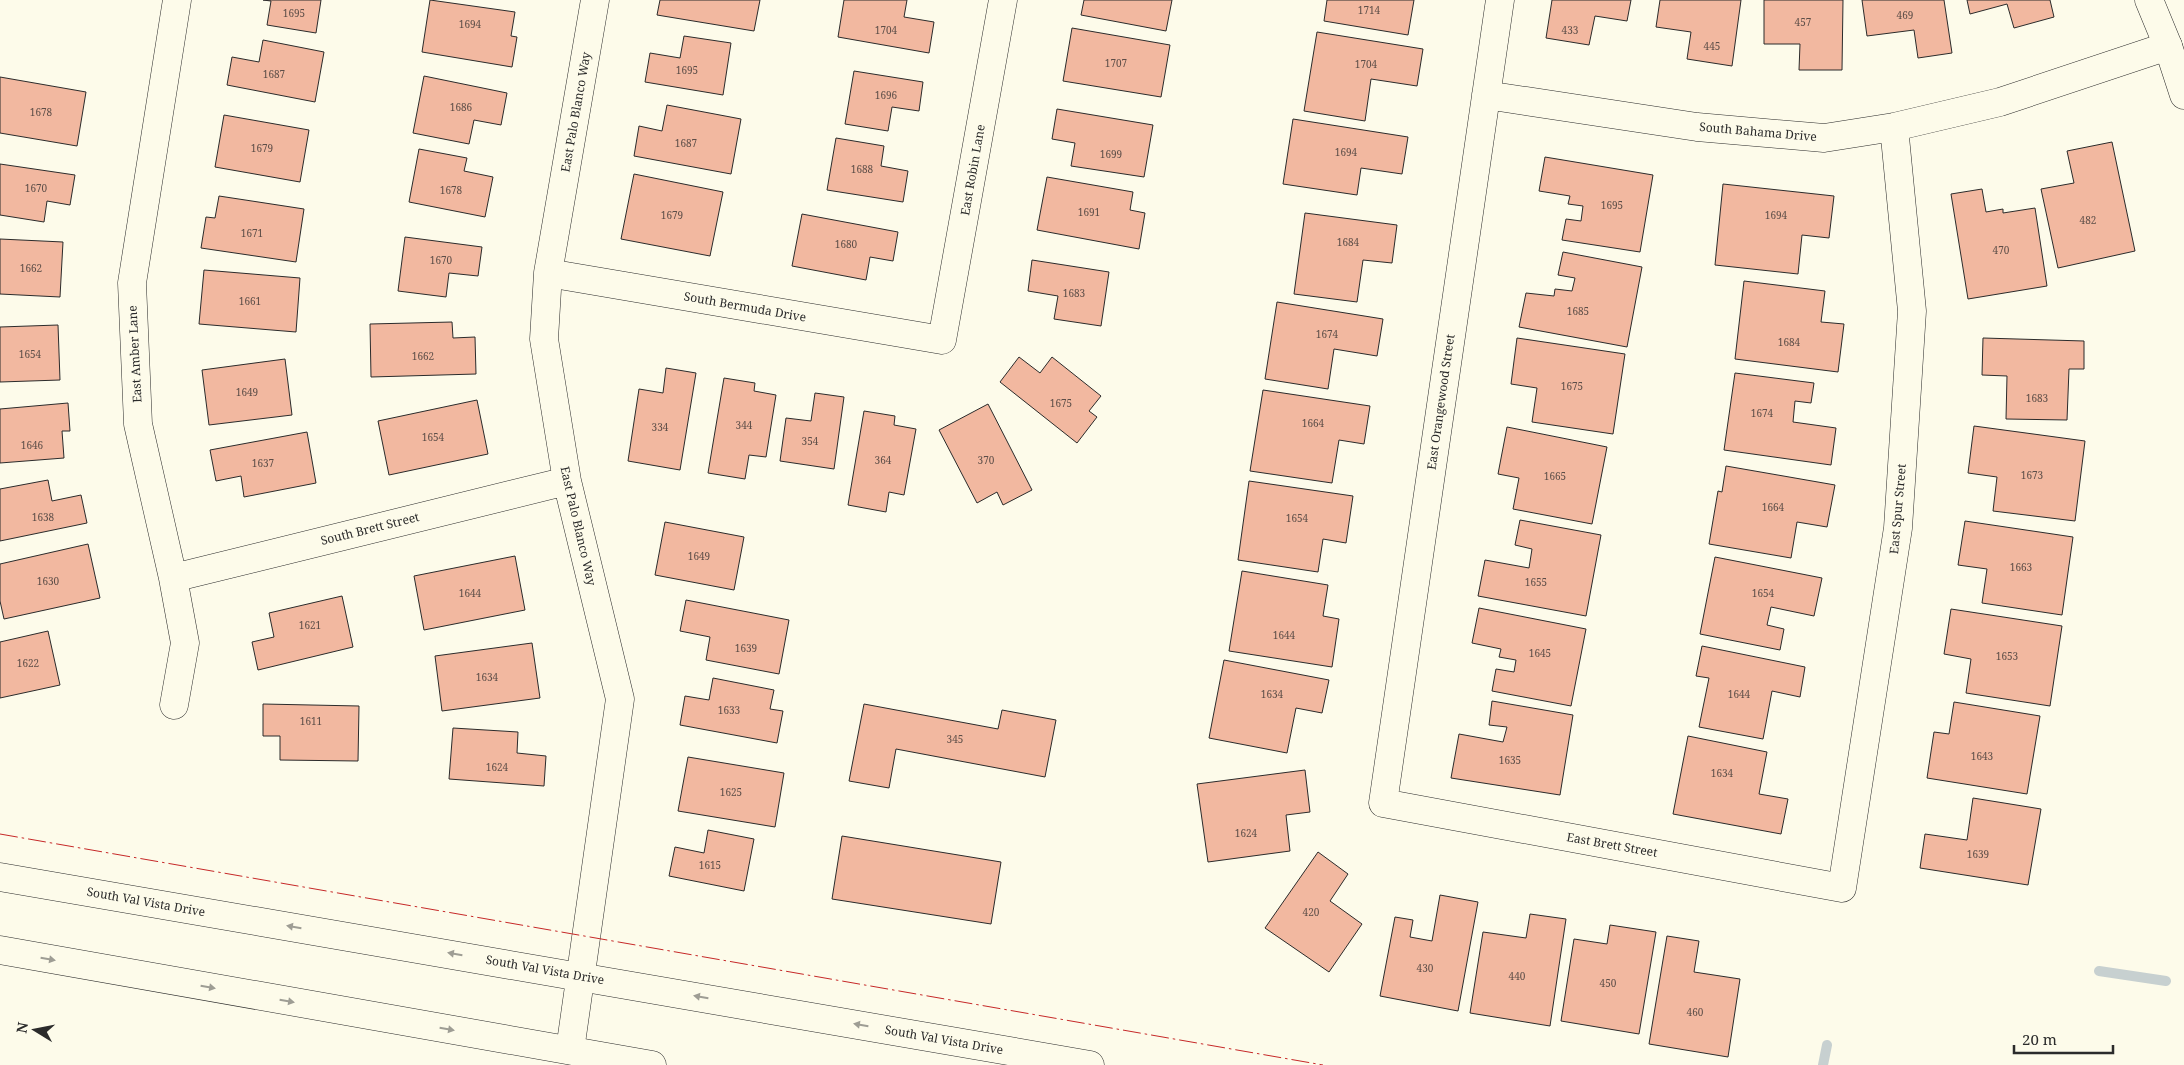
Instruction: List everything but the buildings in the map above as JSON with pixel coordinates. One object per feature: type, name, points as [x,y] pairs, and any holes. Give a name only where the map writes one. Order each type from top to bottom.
[{"type":"street","name":"East Amber Lane","points":[[174,705],[184,642],[138,424],[132,283],[177,0]]},
{"type":"street","name":"East Palo Blanco Way","points":[[570,1050],[620,699],[566,481],[544,339],[548,273],[595,0]]},
{"type":"street","name":"East Robin Lane","points":[[942,340],[1003,0]]},
{"type":"street","name":"East Orangewood Street","points":[[1382,803],[1500,0]]},
{"type":"street","points":[[2150,0],[2184,95]]},
{"type":"street","name":"South Bahama Drive","points":[[1486,95],[1697,126],[1824,138],[1894,128],[2000,102],[2168,46]]},
{"type":"street","name":"East Spur Street","points":[[1842,888],[1898,528],[1912,310],[1894,128]]},
{"type":"street","name":"South Bermuda Drive","points":[[548,273],[942,340]]},
{"type":"street","name":"South Brett Street","points":[[172,578],[566,481]]},
{"type":"street","name":"East Brett Street","points":[[1382,803],[1842,888]]},
{"type":"street","name":"South Val Vista Drive","points":[[0,877],[582,976],[1072,1064]]},
{"type":"street","points":[[0,950],[652,1065]]},
{"type":"waterway","points":[[2099,971],[2166,981]]},
{"type":"waterway","points":[[1823,1065],[1827,1045]]},
{"type":"power","points":[[0,834],[1323,1065]]}]
